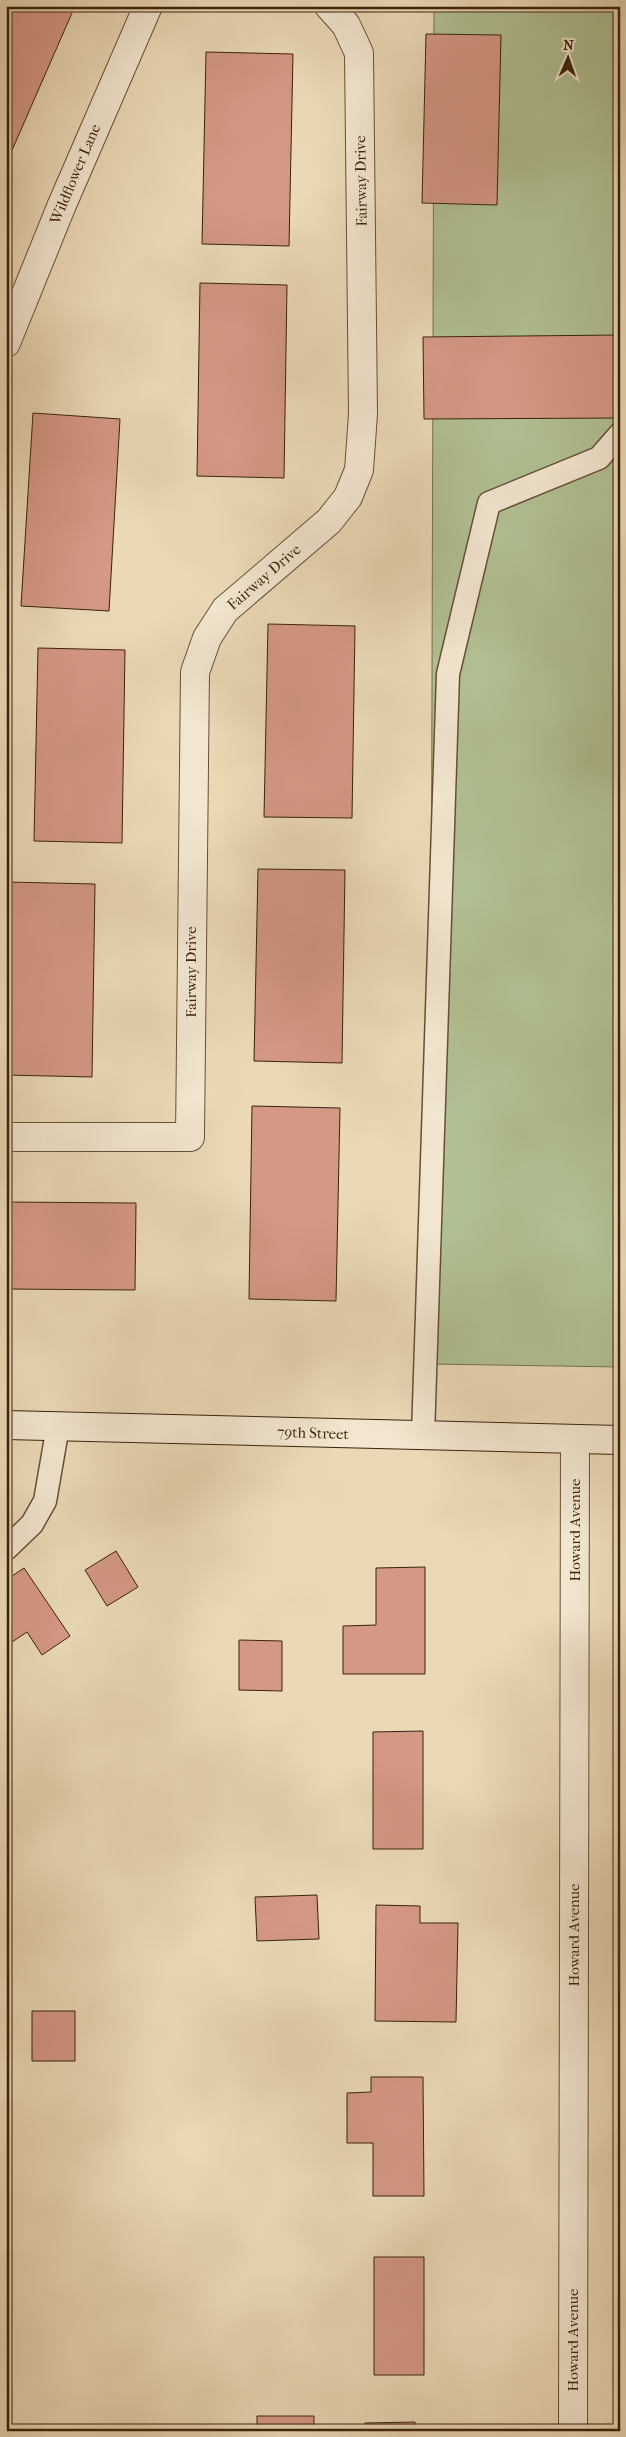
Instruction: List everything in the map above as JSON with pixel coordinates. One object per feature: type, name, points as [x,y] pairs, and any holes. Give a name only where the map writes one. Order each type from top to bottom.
[{"type":"street","name":"Wildflower Lane","points":[[6,343],[61,207],[148,6]]},
{"type":"street","name":"Fairway Drive","points":[[6,1137],[190,1137],[195,672],[207,638],[225,610],[329,520],[348,497],[359,470],[363,414],[359,53],[346,25],[329,6]]},
{"type":"street","name":"79th Street","points":[[6,1425],[620,1440]]},
{"type":"street","name":"Howard Avenue","points":[[573,2431],[575,1440]]},
{"type":"lane","points":[[423,1436],[448,674],[489,503],[599,458],[620,434]]},
{"type":"lane","points":[[6,1549],[32,1524],[45,1501],[58,1426]]},
{"type":"green space","points":[[434,6],[620,6],[620,1367],[430,1364]]},
{"type":"building","points":[[6,6],[75,6],[6,164]]},
{"type":"building","points":[[426,34],[501,35],[497,205],[422,203]]},
{"type":"building","points":[[206,52],[293,54],[289,246],[202,244]]},
{"type":"building","points":[[200,283],[287,285],[284,478],[197,476]]},
{"type":"building","points":[[620,335],[620,418],[424,419],[423,337]]},
{"type":"building","points":[[33,413],[120,419],[109,611],[21,606]]},
{"type":"building","points":[[268,624],[355,626],[352,818],[264,817]]},
{"type":"building","points":[[38,648],[125,650],[122,843],[34,841]]},
{"type":"building","points":[[258,869],[345,870],[342,1063],[254,1061]]},
{"type":"building","points":[[8,882],[95,884],[92,1077],[6,1075]]},
{"type":"building","points":[[252,1106],[340,1108],[336,1301],[249,1299]]},
{"type":"building","points":[[6,1202],[136,1203],[135,1290],[6,1289]]},
{"type":"building","points":[[116,1551],[138,1587],[107,1606],[85,1570]]},
{"type":"building","points":[[425,1567],[425,1674],[343,1674],[343,1626],[376,1625],[376,1568]]},
{"type":"building","points":[[24,1568],[70,1636],[42,1655],[27,1632],[6,1646],[6,1580]]},
{"type":"building","points":[[239,1640],[282,1641],[282,1691],[239,1690]]},
{"type":"building","points":[[423,1731],[423,1849],[373,1849],[373,1732]]},
{"type":"building","points":[[317,1895],[319,1939],[257,1941],[255,1897]]},
{"type":"building","points":[[376,1905],[420,1906],[420,1923],[458,1923],[456,2022],[375,2021]]},
{"type":"building","points":[[32,2011],[75,2011],[75,2061],[32,2061]]},
{"type":"building","points":[[371,2077],[423,2077],[424,2196],[373,2196],[373,2143],[347,2143],[347,2093],[371,2092]]},
{"type":"building","points":[[374,2257],[424,2257],[424,2375],[374,2375]]},
{"type":"building","points":[[257,2416],[314,2416],[314,2431],[257,2431]]},
{"type":"building","points":[[415,2422],[415,2431],[365,2431],[365,2423]]}]
